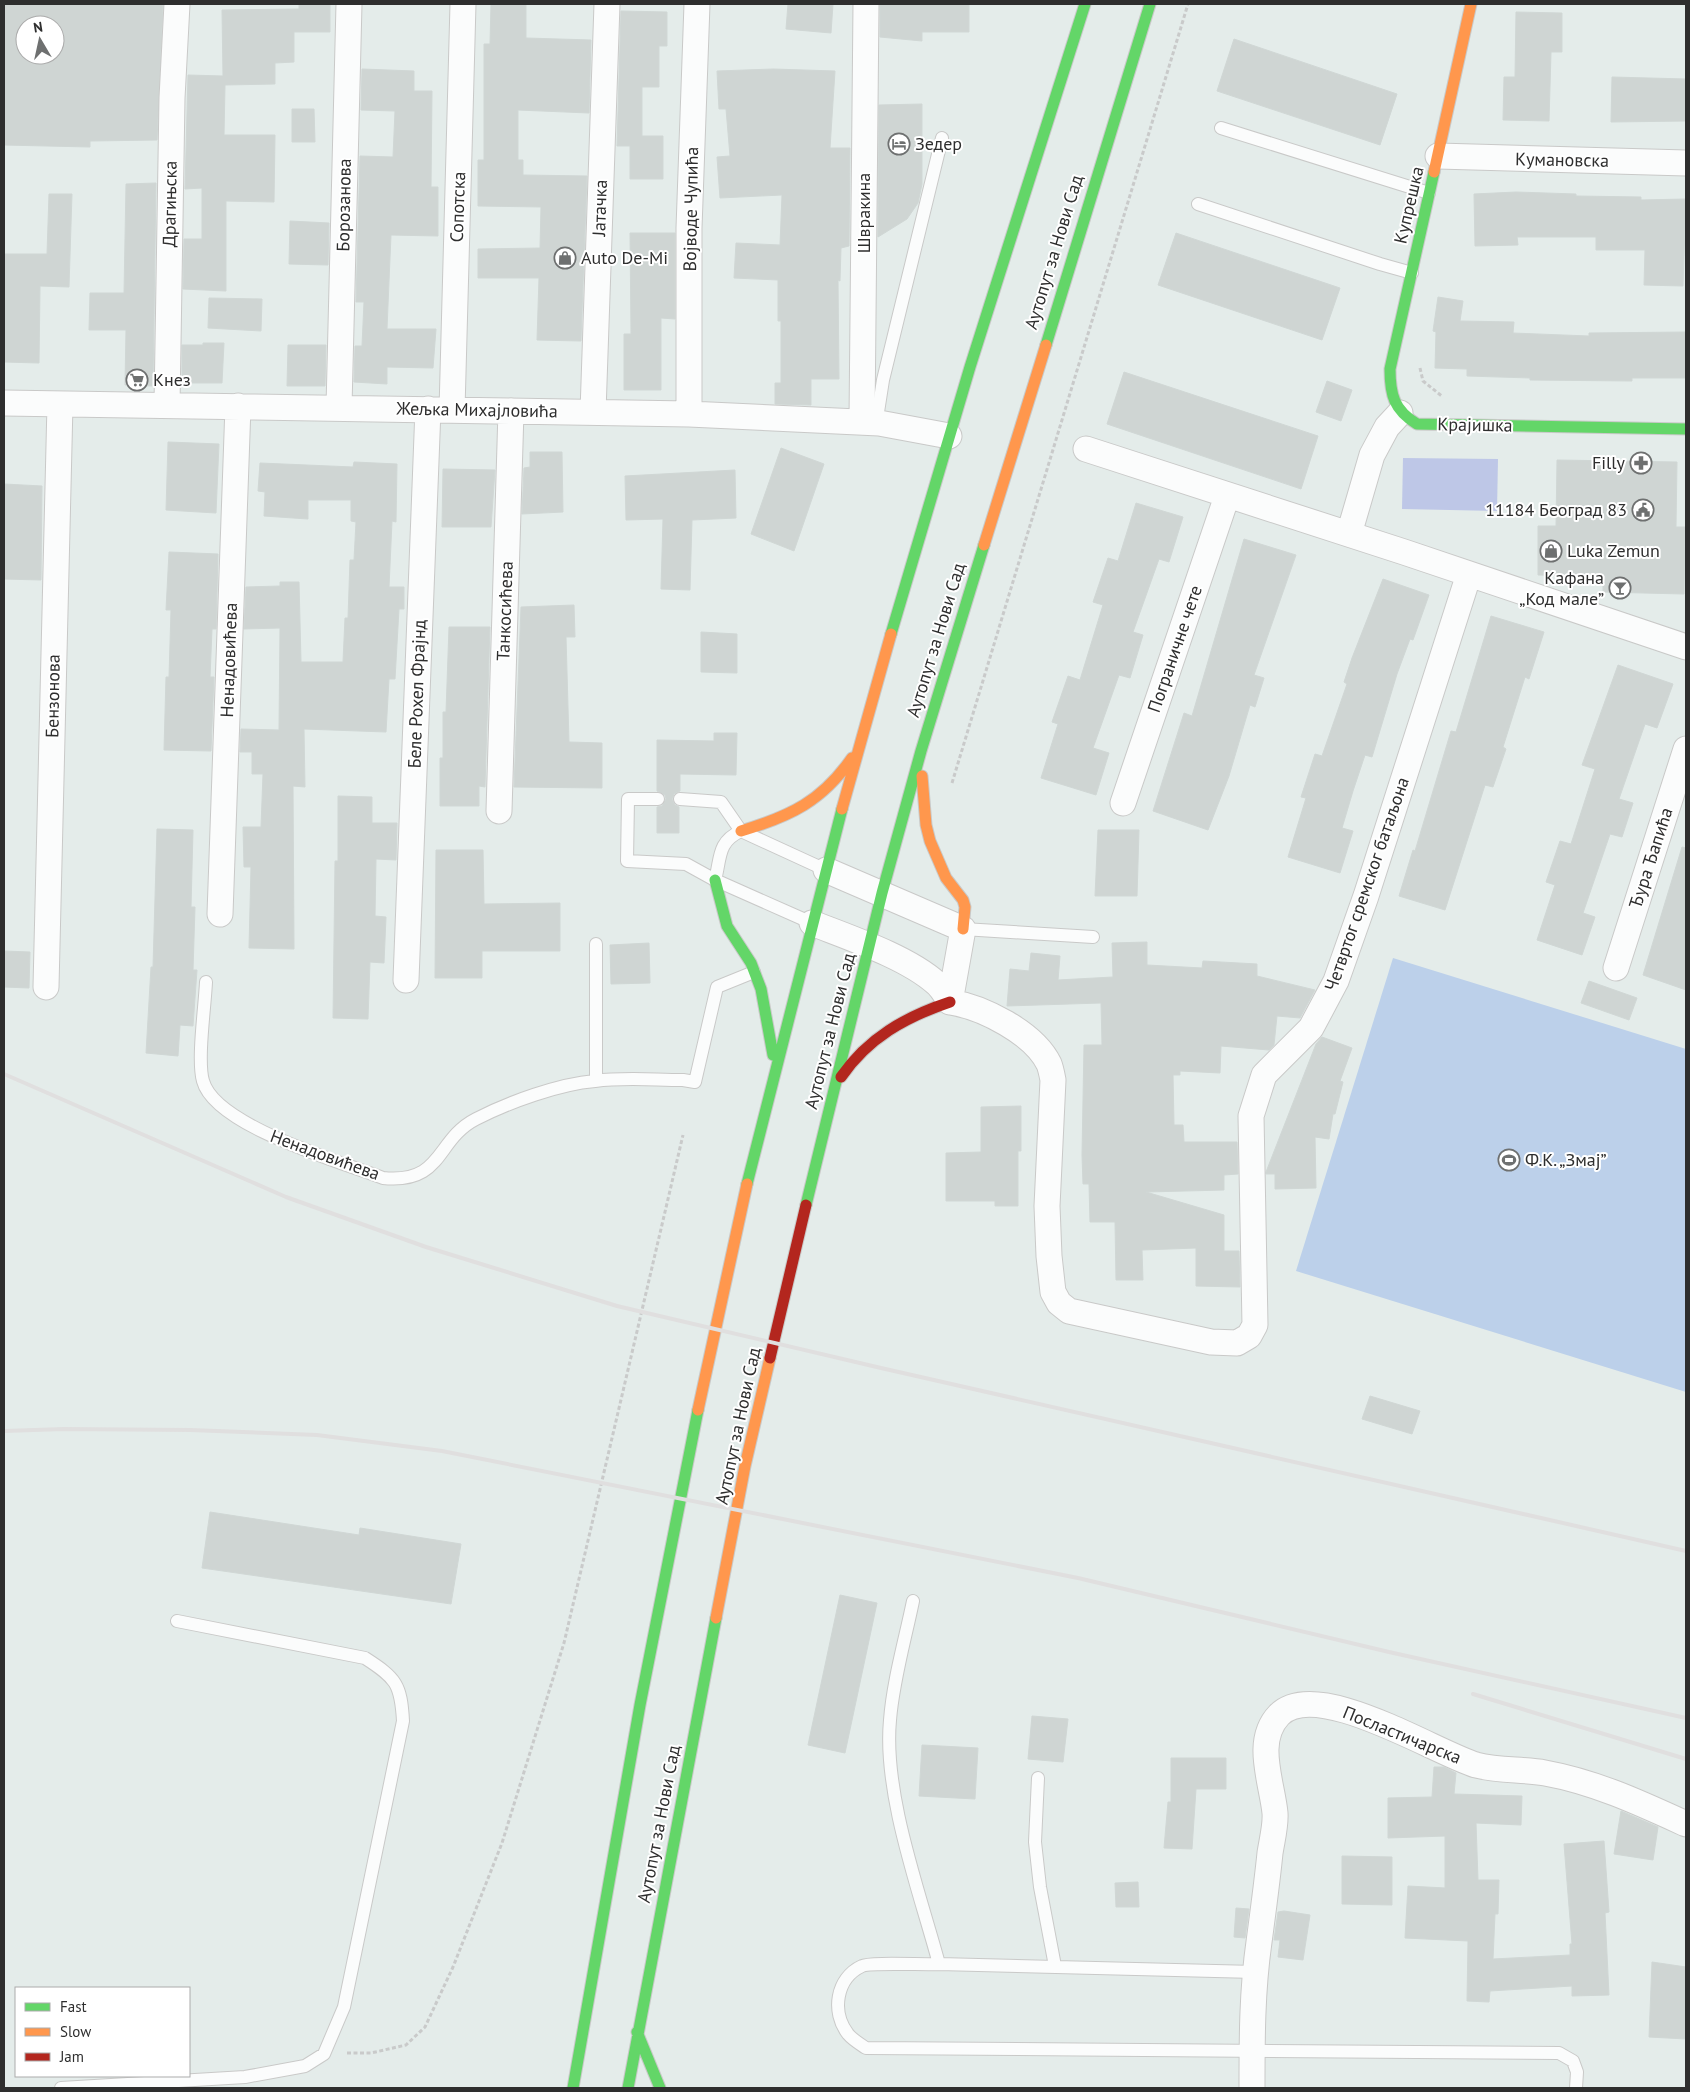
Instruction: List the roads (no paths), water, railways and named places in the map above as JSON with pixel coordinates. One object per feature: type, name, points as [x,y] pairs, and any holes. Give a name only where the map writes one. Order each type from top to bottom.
[{"type":"main road","points":[[573,2088],[629,1756],[689,1452],[774,1072],[860,744],[949,436],[1085,4]]},
{"type":"main road","name":"Аутопут за Нови Сад","points":[[628,2088],[636,2032],[745,1466],[882,894],[921,751],[1150,4]]},
{"type":"main road","name":"Купрешка","points":[[1400,413],[1393,402],[1390,369],[1471,4]]},
{"type":"main road","name":"Крајишка","points":[[1400,413],[1417,424],[1686,429]]},
{"type":"main road","points":[[741,831],[796,813],[817,798],[840,776],[860,744]]},
{"type":"main road","points":[[921,751],[926,825],[930,841],[946,878],[963,900],[965,907],[963,929]]},
{"type":"main road","points":[[715,880],[723,916],[754,972],[770,1027],[774,1072]]},
{"type":"main road","points":[[835,1087],[849,1064],[882,1032],[928,1008],[950,1002]]},
{"type":"main road","points":[[636,2032],[660,2088]]},
{"type":"main road","points":[[562,2074],[580,2046]]},
{"type":"street","name":"Драгињска","points":[[167,405],[172,98],[177,4]]},
{"type":"street","name":"Борозанова","points":[[339,407],[349,4]]},
{"type":"street","name":"Сопотска","points":[[452,410],[463,4]]},
{"type":"street","name":"Јатачка","points":[[593,412],[607,4]]},
{"type":"street","name":"Војводе Чупића","points":[[690,414],[690,228],[697,4]]},
{"type":"street","name":"Швракина","points":[[866,4],[871,422]]},
{"type":"street","name":"Кумановска","points":[[1438,156],[1686,163]]},
{"type":"street","name":"Жељка Михајловића","points":[[4,403],[690,414],[871,422],[949,436]]},
{"type":"street","name":"Бензонова","points":[[46,987],[60,404]]},
{"type":"street","name":"Ненадовићева","points":[[220,914],[238,406]]},
{"type":"street","name":"Беле Рохел Фрајнд","points":[[406,980],[428,409]]},
{"type":"street","name":"Танкосићева","points":[[498,811],[511,411]]},
{"type":"street","points":[[1349,534],[1372,455],[1387,427],[1400,413]]},
{"type":"street","points":[[1086,449],[1349,534],[1686,647]]},
{"type":"street","name":"Пограничне чете","points":[[1123,803],[1227,496]]},
{"type":"street","name":"Четвртог сремског батаљона","points":[[950,1002],[968,1004],[987,1012],[1022,1034],[1050,1064],[1053,1080],[1047,1206],[1053,1292],[1059,1303],[1069,1311],[1211,1342],[1237,1343],[1249,1336],[1255,1325],[1251,1116],[1260,1083],[1264,1075],[1316,1020],[1336,981],[1366,896],[1469,574]]},
{"type":"street","name":"Ђура Ђапића","points":[[1616,968],[1686,749]]},
{"type":"street","points":[[826,870],[963,929],[950,1002]]},
{"type":"street","points":[[812,923],[869,946],[920,970],[938,984],[950,1002]]},
{"type":"street","name":"Посластичарска","points":[[1252,2088],[1255,1972],[1275,1815],[1265,1757],[1269,1733],[1279,1715],[1293,1706],[1309,1704],[1344,1709],[1378,1721],[1476,1764],[1495,1769],[1545,1773],[1589,1783],[1629,1798],[1686,1824]]},
{"type":"lane","points":[[1221,128],[1430,193]]},
{"type":"lane","points":[[871,422],[878,412],[883,380],[942,138]]},
{"type":"lane","points":[[1198,204],[1380,264],[1412,272]]},
{"type":"lane","points":[[658,799],[628,799],[626,861],[686,864],[715,880],[812,923]]},
{"type":"lane","points":[[680,799],[721,802],[741,831],[826,870]]},
{"type":"lane","points":[[715,880],[721,849],[730,836],[741,831]]},
{"type":"lane","points":[[963,929],[1093,937]]},
{"type":"lane","points":[[596,944],[596,1080]]},
{"type":"lane","name":"Ненадовићева","points":[[206,982],[201,1064],[203,1081],[211,1098],[245,1124],[265,1134],[383,1178],[401,1180],[420,1174],[442,1154],[463,1127],[524,1099],[596,1080],[683,1080],[695,1082],[717,986],[754,972]]},
{"type":"lane","points":[[912,1601],[890,1720],[890,1772],[901,1822],[939,1964]]},
{"type":"lane","points":[[61,2088],[246,2077],[305,2066],[324,2054],[344,2007],[403,1721],[402,1698],[390,1674],[366,1658],[177,1621]]},
{"type":"lane","points":[[1038,1778],[1035,1842],[1040,1887],[1055,1966]]},
{"type":"lane","points":[[1255,1972],[1055,1966],[864,1965],[845,1979],[837,2008],[841,2022],[849,2036],[866,2048],[1559,2053],[1573,2061],[1577,2072],[1576,2088]]},
{"type":"railway","points":[[4,1074],[286,1197],[426,1247],[617,1306],[1686,1551]]},
{"type":"railway","points":[[4,1431],[64,1429],[190,1430],[317,1435],[442,1451],[1078,1578],[1389,1652],[1686,1718]]},
{"type":"railway","points":[[1473,1694],[1686,1759]]},
{"type":"place","name":"Зедер","points":[[899,144]]},
{"type":"place","name":"Auto De-Mi","points":[[565,258]]},
{"type":"place","name":"Кнез","points":[[137,380]]},
{"type":"place","name":"Filly","points":[[1641,463]]},
{"type":"place","name":"11184 Београд 83","points":[[1643,510]]},
{"type":"place","name":"Luka Zemun","points":[[1551,551]]},
{"type":"place","name":"Кафана „Код мале”","points":[[1620,588]]},
{"type":"place","name":"Ф.К. „Змај”","points":[[1509,1160]]}]
